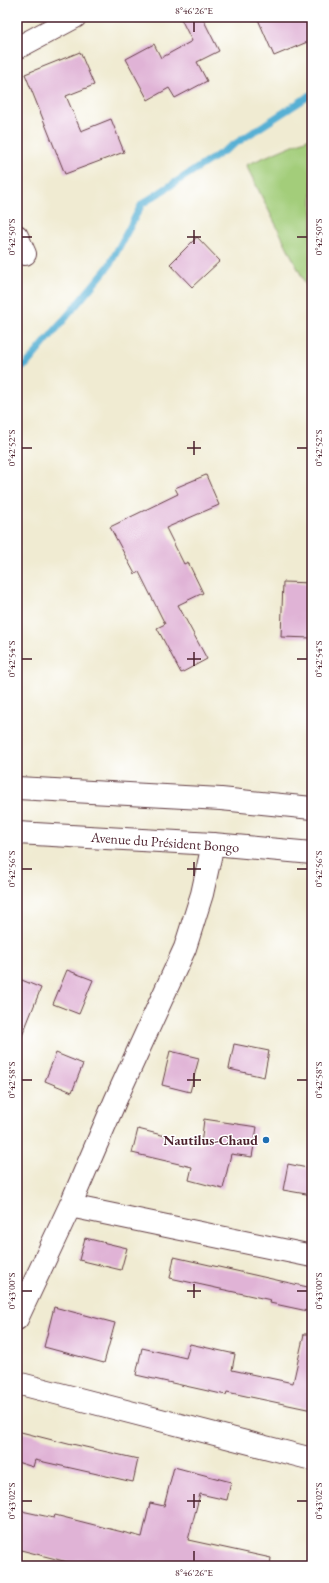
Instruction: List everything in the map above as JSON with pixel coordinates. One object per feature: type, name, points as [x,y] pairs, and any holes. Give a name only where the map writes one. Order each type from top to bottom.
[{"type":"street","points":[[17,48],[75,17]]},
{"type":"street","points":[[17,788],[221,798],[312,808]]},
{"type":"street","name":"Avenue du Président Bongo","points":[[17,833],[213,844],[312,853]]},
{"type":"street","points":[[17,1319],[70,1206],[116,1098],[185,948],[202,894],[213,844]]},
{"type":"street","points":[[70,1206],[312,1256]]},
{"type":"street","points":[[17,1383],[312,1459]]},
{"type":"green space","points":[[312,137],[312,297],[246,165]]},
{"type":"building","points":[[180,17],[202,17],[219,51],[197,62],[207,81],[175,98],[169,88],[148,100],[126,59],[154,44],[161,58],[192,41]]},
{"type":"building","points":[[257,17],[312,17],[312,40],[274,56]]},
{"type":"building","points":[[80,52],[94,85],[66,96],[81,131],[111,119],[124,152],[65,174],[25,74]]},
{"type":"building","points":[[197,237],[220,261],[192,287],[170,264]]},
{"type":"building","points":[[206,475],[219,505],[166,528],[184,564],[188,562],[203,593],[178,605],[207,659],[181,673],[157,628],[165,624],[139,572],[135,574],[110,527],[178,494],[175,488]]},
{"type":"building","points":[[283,582],[312,583],[312,638],[281,637]]},
{"type":"building","points":[[67,970],[93,980],[79,1014],[53,1004]]},
{"type":"building","points":[[17,978],[41,988],[18,1046],[17,1045]]},
{"type":"building","points":[[234,1044],[269,1051],[264,1077],[229,1069]]},
{"type":"building","points":[[170,1051],[199,1058],[190,1092],[162,1085]]},
{"type":"building","points":[[56,1053],[83,1064],[72,1092],[45,1081]]},
{"type":"building","points":[[204,1119],[257,1127],[252,1157],[231,1154],[223,1189],[189,1180],[192,1167],[132,1153],[138,1129],[201,1145]]},
{"type":"building","points":[[288,1164],[312,1169],[312,1195],[283,1190]]},
{"type":"building","points":[[85,1238],[127,1248],[121,1270],[79,1260]]},
{"type":"building","points":[[174,1257],[312,1288],[312,1312],[270,1303],[271,1300],[170,1278]]},
{"type":"building","points":[[54,1307],[115,1323],[104,1363],[44,1347]]},
{"type":"building","points":[[304,1334],[312,1334],[312,1410],[227,1392],[226,1395],[136,1375],[142,1348],[186,1358],[190,1344],[235,1354],[232,1370],[293,1383]]},
{"type":"building","points":[[17,1431],[72,1445],[138,1459],[133,1482],[35,1460],[33,1467],[17,1462]]},
{"type":"building","points":[[174,1467],[231,1482],[227,1500],[200,1494],[188,1540],[271,1558],[270,1566],[83,1566],[17,1549],[17,1510],[54,1518],[55,1515],[142,1537],[150,1503],[164,1506]]},
{"type":"waterway","points":[[17,368],[26,365],[109,266],[142,204],[312,94]]},
{"type":"place","name":"Nautilus-Chaud","points":[[266,1140]]}]
